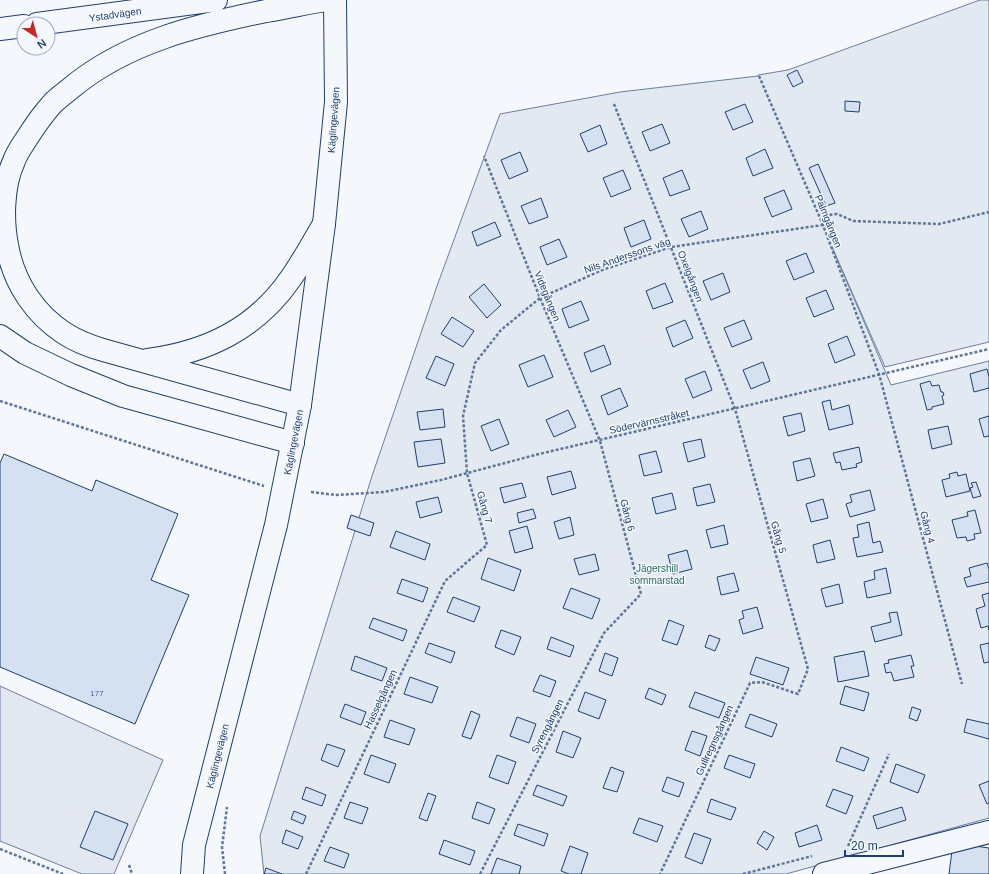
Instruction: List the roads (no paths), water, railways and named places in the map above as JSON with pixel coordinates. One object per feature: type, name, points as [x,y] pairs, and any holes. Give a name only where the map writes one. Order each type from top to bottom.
[{"type":"main road","name":"Ystadvägen","points":[[56,21],[216,0]]},
{"type":"main road","points":[[300,405],[90,346],[64,334],[44,318],[28,299],[15,277],[4,235],[4,211],[7,187],[13,161],[36,124],[53,103],[81,80],[116,58],[162,38],[226,19],[326,0]]},
{"type":"main road","name":"Käglingevägen","points":[[192,874],[194,845],[276,525],[300,405],[324,224],[336,102],[335,0]]},
{"type":"main road","points":[[0,29],[16,27]]},
{"type":"main road","points":[[141,360],[170,357],[201,348],[228,337],[252,320],[274,299],[291,279],[324,224]]},
{"type":"main road","points":[[0,336],[25,354],[123,396],[293,443]]},
{"type":"main road","points":[[824,874],[989,832]]},
{"type":"park label","name":"Jägershill sommarstad","points":[[657,574]]}]
